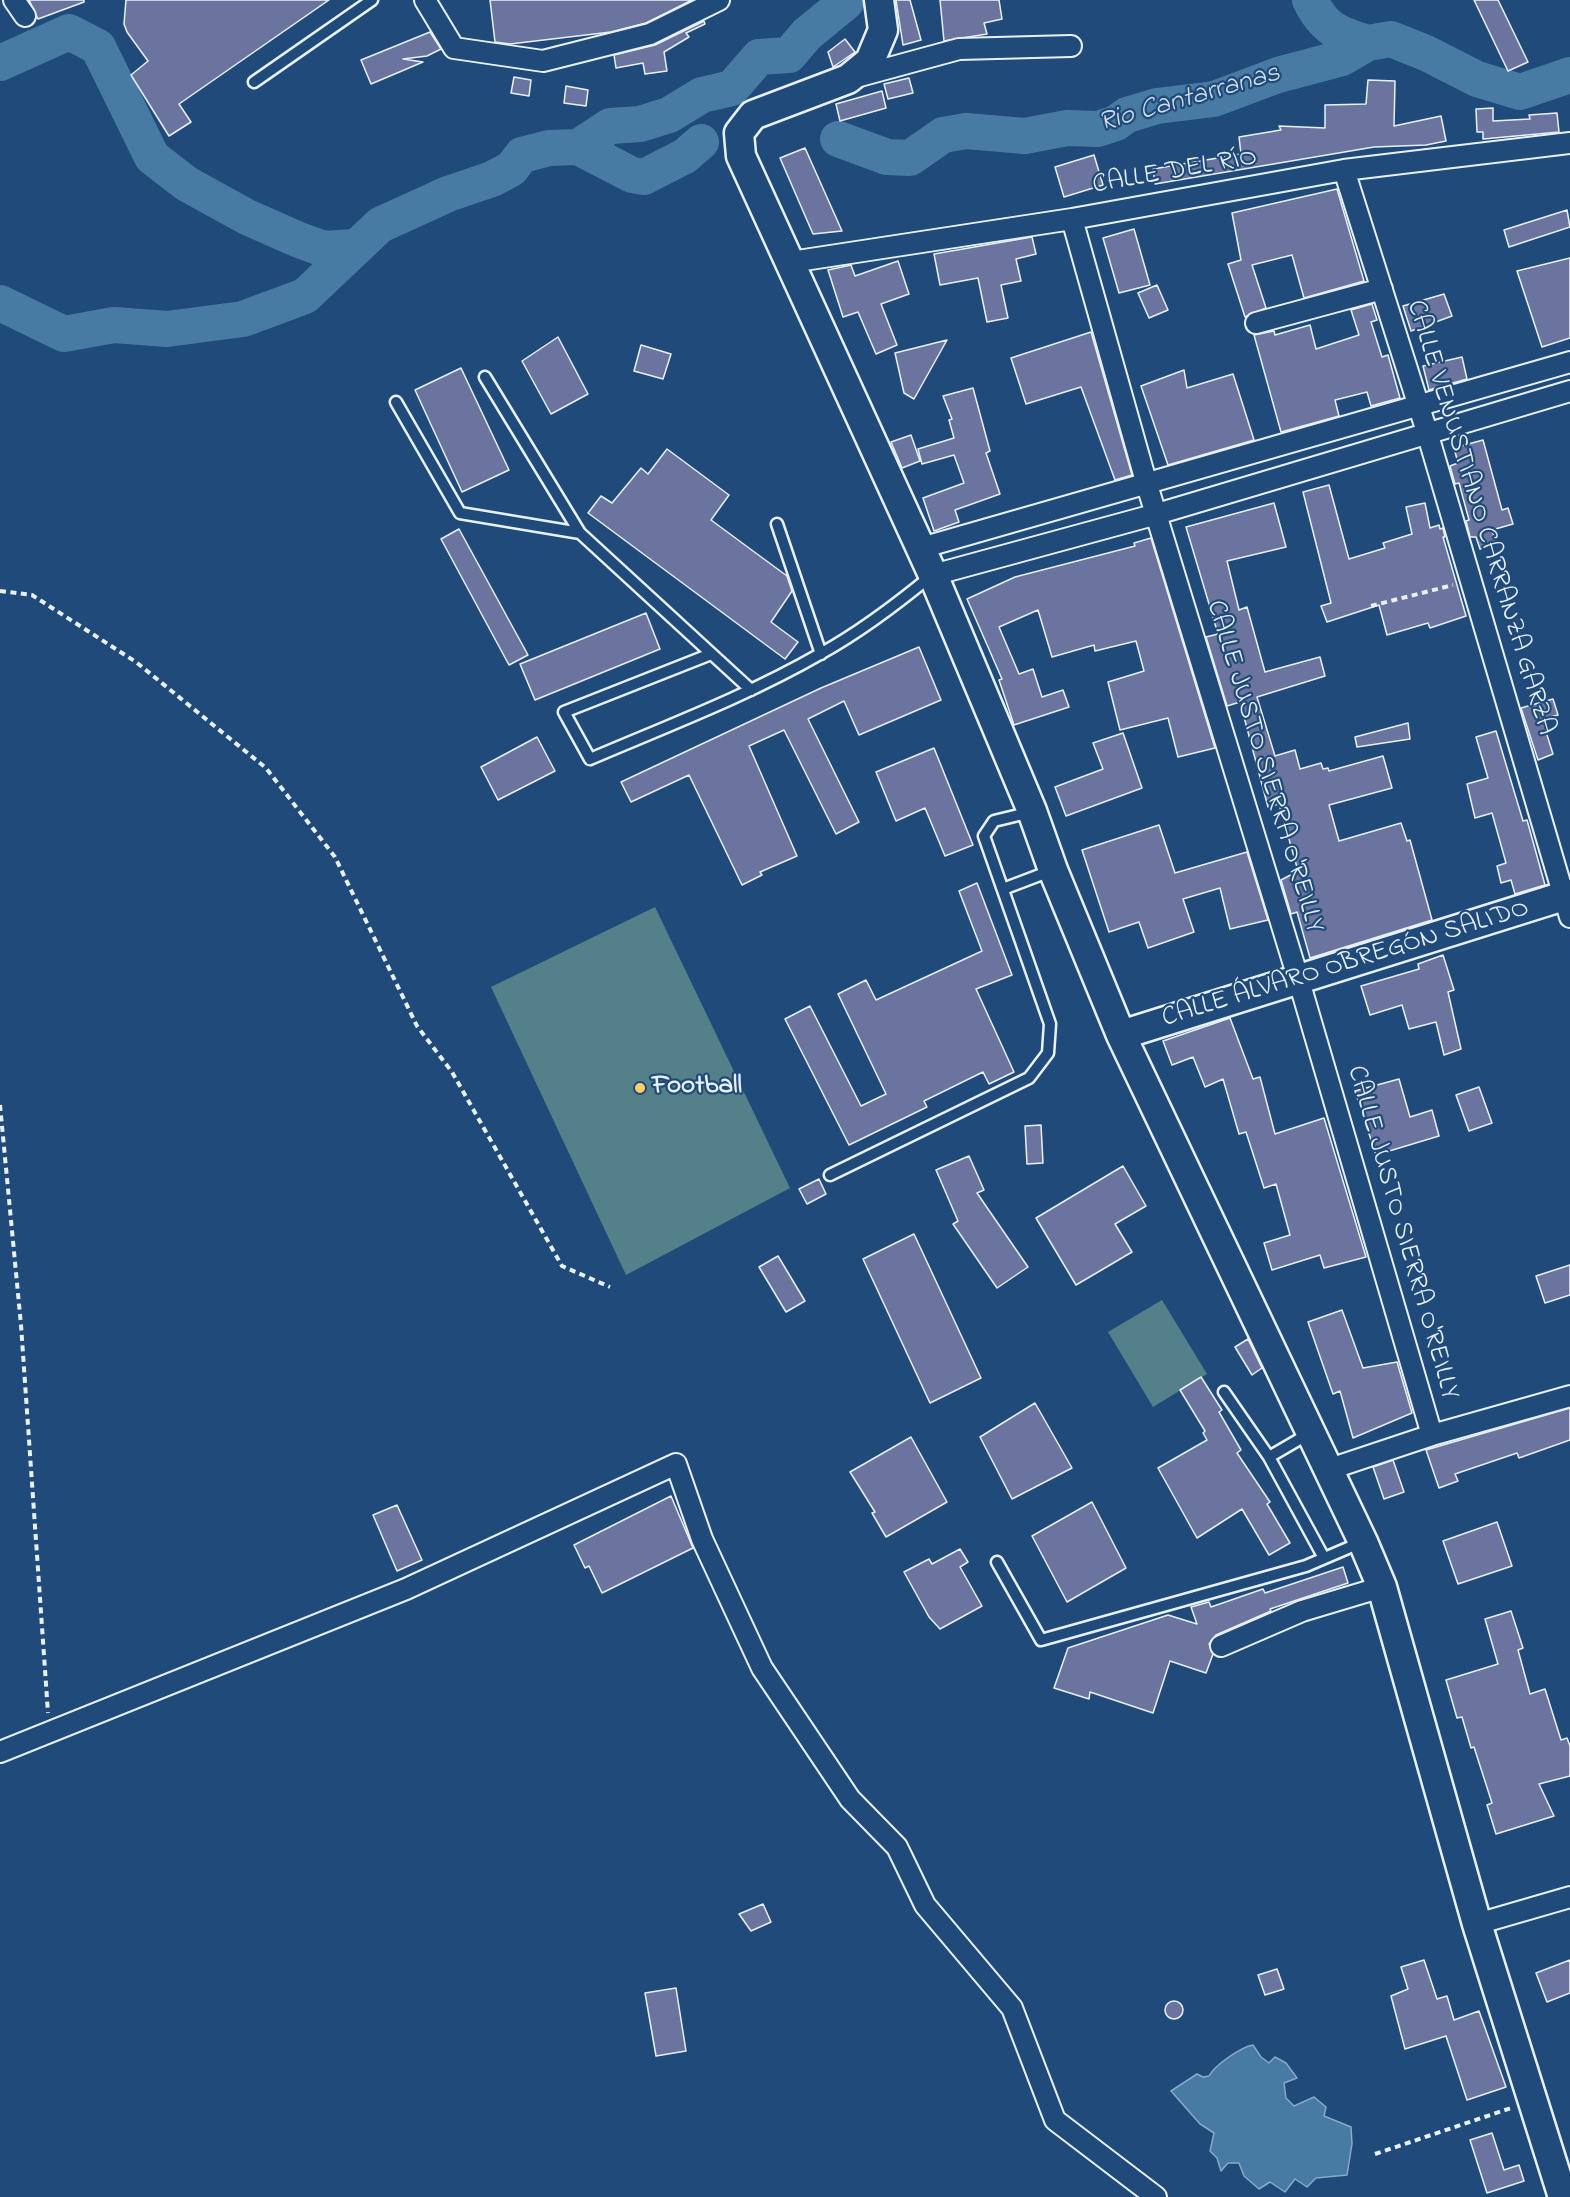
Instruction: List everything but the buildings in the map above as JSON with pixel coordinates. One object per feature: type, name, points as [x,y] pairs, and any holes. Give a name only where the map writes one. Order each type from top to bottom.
[{"type":"street","points":[[425,0],[454,48],[543,61],[650,34],[719,0]]},
{"type":"street","points":[[848,79],[870,61],[883,30],[880,1]]},
{"type":"street","points":[[1071,46],[958,49],[848,79],[753,115],[739,133],[741,156],[933,575],[1032,811],[1053,870],[1121,1035],[1364,1542],[1382,1587],[1477,1923],[1563,2197]]},
{"type":"street","name":"CALLE DEL RÍO","points":[[791,262],[1072,219],[1344,170],[1570,142]]},
{"type":"street","name":"CALLE VENUSTIANO CARRANZA GARZA","points":[[1344,170],[1419,405],[1568,903]]},
{"type":"street","name":"CALLE JUSTO SIERRA O'REILLY","points":[[1072,219],[1147,485],[1299,981],[1432,1435]]},
{"type":"street","points":[[1256,323],[1382,289]]},
{"type":"street","points":[[921,548],[1570,362]]},
{"type":"street","points":[[933,575],[1157,514],[1570,391]]},
{"type":"street","name":"CALLE ÁLVARO OBREGÓN SALIDO","points":[[1121,1035],[1568,903]]},
{"type":"street","points":[[1328,1470],[1432,1435],[1570,1396]]},
{"type":"street","points":[[0,1752],[406,1589],[676,1464],[702,1539],[762,1668],[850,1799],[897,1847],[925,1905],[1012,2008],[1055,2120],[1156,2197]]},
{"type":"street","points":[[1221,1646],[1302,1611],[1382,1587]]},
{"type":"street","points":[[1477,1923],[1570,1897]]},
{"type":"lane","points":[[254,82],[372,0]]},
{"type":"lane","points":[[484,377],[580,532],[751,690]]},
{"type":"lane","points":[[396,402],[460,513],[580,532]]},
{"type":"lane","points":[[777,524],[821,654]]},
{"type":"lane","points":[[711,654],[564,712],[590,759],[751,690],[821,654],[897,604],[933,575]]},
{"type":"lane","points":[[830,1175],[1029,1078],[1048,1053],[1050,1024],[984,836],[994,821],[1032,811]]},
{"type":"lane","points":[[1003,889],[1053,870]]},
{"type":"lane","points":[[1224,1392],[1269,1457],[1324,1558]]},
{"type":"lane","points":[[1269,1457],[1310,1433]]},
{"type":"lane","points":[[997,1562],[1041,1640],[1306,1566],[1364,1542]]},
{"type":"path","points":[[1371,606],[1471,580]]},
{"type":"path","points":[[0,591],[32,595],[136,662],[266,768],[335,857],[417,1026],[452,1072],[562,1266],[610,1287]]},
{"type":"path","points":[[0,1105],[21,1325],[50,1732]]},
{"type":"path","points":[[1375,2154],[1534,2100]]},
{"type":"green space","name":"Football","points":[[655,907],[790,1188],[626,1275],[491,987]]},
{"type":"green space","points":[[1162,1300],[1207,1374],[1153,1407],[1108,1332]]},
{"type":"water","points":[[1253,2045],[1261,2057],[1269,2063],[1275,2057],[1286,2063],[1297,2078],[1284,2083],[1286,2098],[1294,2106],[1314,2097],[1326,2107],[1324,2116],[1351,2127],[1352,2144],[1347,2175],[1316,2178],[1307,2187],[1295,2179],[1285,2192],[1270,2182],[1259,2189],[1244,2176],[1239,2163],[1228,2163],[1221,2171],[1217,2158],[1210,2151],[1214,2133],[1200,2124],[1171,2091],[1197,2074],[1203,2077],[1209,2076],[1229,2057]]},
{"type":"waterway","name":"Rio Cantarranas","points":[[1310,0],[1321,18],[1333,29],[1348,37],[1368,43]]},
{"type":"waterway","name":"Rio Cantarranas","points":[[578,147],[610,126],[640,124],[669,115],[702,95],[732,88],[759,57],[789,55],[807,34],[846,2]]},
{"type":"waterway","name":"Rio Cantarranas","points":[[0,63],[69,32],[98,47],[152,157],[187,184],[247,217],[324,249],[355,247]]},
{"type":"waterway","name":"Rio Cantarranas","points":[[838,139],[887,157],[910,158],[943,135],[966,131],[1025,136],[1067,128],[1098,129],[1116,123],[1127,115],[1157,106],[1214,99],[1278,75],[1342,58],[1368,43],[1391,39],[1426,53],[1477,79],[1520,92],[1570,75]]},
{"type":"waterway","name":"Rio Cantarranas","points":[[0,303],[64,334],[114,325],[167,329],[243,319],[305,296],[380,225],[448,194],[492,179],[511,169],[522,155],[549,148],[578,147],[632,175],[644,177],[685,156],[701,142]]},
{"type":"place","name":"Football","points":[[640,1088]]}]
